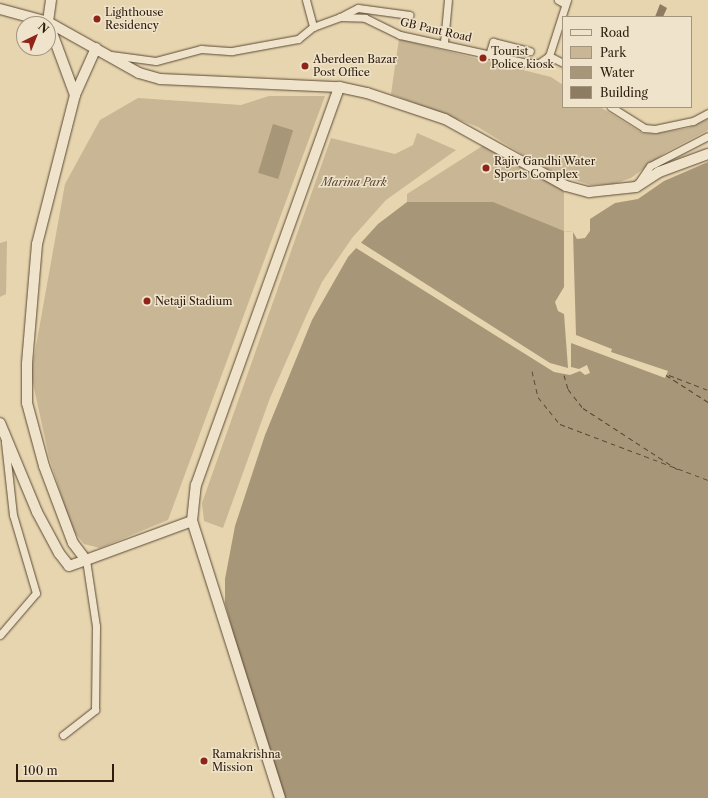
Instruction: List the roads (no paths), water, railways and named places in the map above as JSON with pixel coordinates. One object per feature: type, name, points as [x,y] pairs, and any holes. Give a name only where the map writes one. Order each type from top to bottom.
[{"type":"street","points":[[49,16],[51,0]]},
{"type":"street","points":[[306,0],[313,27]]},
{"type":"street","points":[[444,42],[448,0]]},
{"type":"street","points":[[558,0],[566,2],[549,56],[562,62]]},
{"type":"street","points":[[340,17],[358,8],[410,15]]},
{"type":"street","points":[[0,9],[26,16]]},
{"type":"street","name":"GB Pant Road","points":[[110,55],[156,61],[201,49],[232,51],[298,39],[313,27],[340,17],[365,18],[400,35],[444,42],[490,55],[527,63],[539,63],[549,56]]},
{"type":"street","points":[[56,26],[110,55],[139,73],[160,79],[339,87],[445,119],[566,186],[589,192],[636,187],[659,172],[708,154]]},
{"type":"street","points":[[490,55],[493,42],[530,51]]},
{"type":"street","points":[[56,44],[75,95]]},
{"type":"street","points":[[63,735],[95,710],[96,626],[86,560],[73,543],[44,466],[27,403],[27,364],[37,244],[75,95],[96,48]]},
{"type":"street","points":[[280,798],[192,521],[196,485],[339,87]]},
{"type":"street","points":[[613,108],[650,129],[693,122],[708,113]]},
{"type":"street","points":[[636,187],[650,166],[708,136]]},
{"type":"street","points":[[2,426],[37,512],[59,553],[69,566],[192,521]]},
{"type":"street","points":[[0,635],[36,593],[13,515],[2,426]]},
{"type":"water","points":[[273,124],[293,130],[278,179],[258,173]]},
{"type":"water","points":[[708,162],[708,798],[284,798],[225,603],[225,579],[235,526],[265,435],[312,320],[348,257],[378,224],[407,202],[493,202],[564,231],[573,232],[577,239],[585,238],[590,231],[590,219],[615,203],[638,199],[664,181]]},
{"type":"place","name":"Lighthouse Residency","points":[[97,19]]},
{"type":"place","name":"Tourist Police kiosk","points":[[483,58]]},
{"type":"place","name":"Aberdeen Bazar Post Office","points":[[305,66]]},
{"type":"place","name":"Rajiv Gandhi Water Sports Complex","points":[[486,168]]},
{"type":"place","name":"Netaji Stadium","points":[[147,301]]},
{"type":"place","name":"Ramakrishna Mission","points":[[204,761]]},
{"type":"park label","name":"Marina Park","points":[[354,182]]}]
